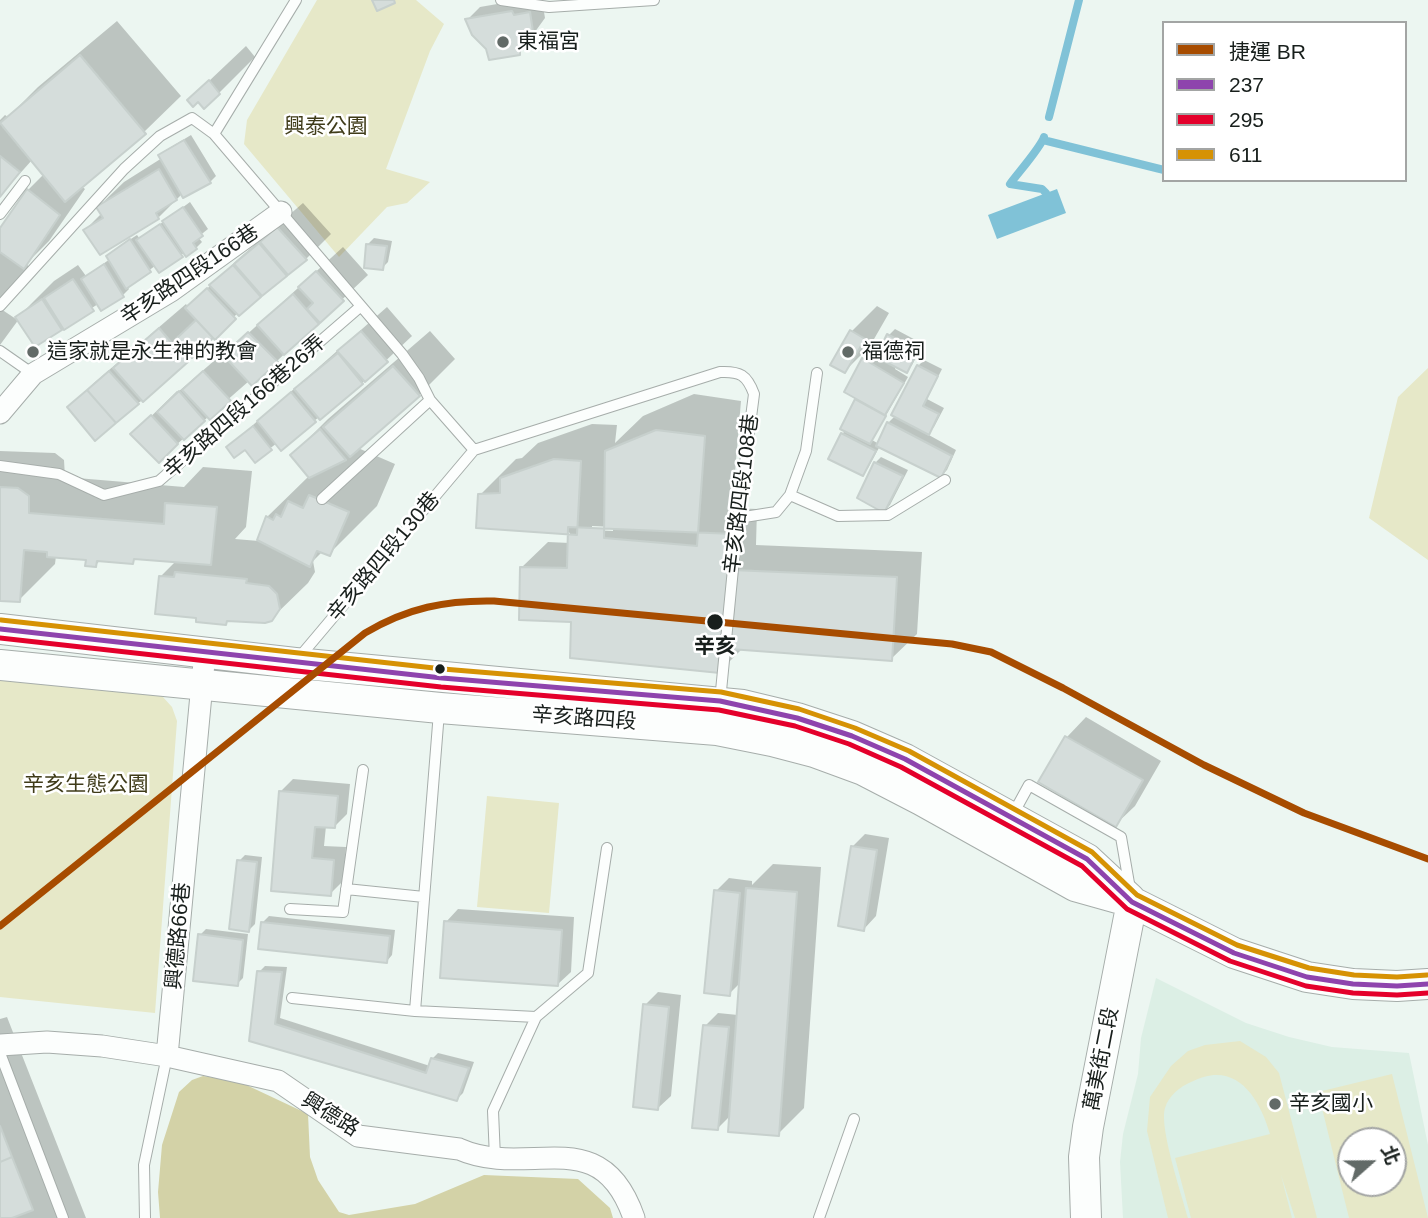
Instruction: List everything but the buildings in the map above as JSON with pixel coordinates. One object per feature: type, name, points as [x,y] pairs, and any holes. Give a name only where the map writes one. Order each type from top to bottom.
[{"type":"main road","name":"辛亥路四段","points":[[0,629],[718,715],[863,770],[1075,886],[1132,902],[1234,953],[1307,977],[1353,984],[1428,984]]},
{"type":"main road","name":"辛亥路四段","points":[[0,665],[440,708],[797,718],[852,736],[905,759],[1012,817],[1087,859],[1132,902]]},
{"type":"main road","name":"萬美街二段","points":[[1086,1218],[1084,1167],[1088,1127],[1132,902]]},
{"type":"street","name":"辛亥路四段166巷","points":[[0,413],[33,374],[171,291],[281,212]]},
{"type":"street","name":"興德路66巷","points":[[167,1056],[205,652]]},
{"type":"street","name":"興德路","points":[[0,1045],[47,1042],[167,1056],[278,1081],[358,1136],[458,1149],[495,1158],[584,1160],[609,1173],[626,1194],[634,1218]]},
{"type":"lane","points":[[214,134],[296,0]]},
{"type":"lane","points":[[501,0],[548,4],[654,0]]},
{"type":"lane","points":[[0,306],[124,169],[160,136],[192,118],[214,134],[402,354],[430,400],[474,450]]},
{"type":"lane","points":[[0,215],[25,181]]},
{"type":"lane","name":"辛亥路四段166巷26弄","points":[[0,466],[58,474],[104,495],[159,481],[361,306]]},
{"type":"lane","points":[[0,352],[33,374]]},
{"type":"lane","name":"辛亥路四段108巷","points":[[474,450],[720,372],[735,371],[749,381],[754,394],[718,715]]},
{"type":"lane","points":[[738,518],[776,512],[790,495],[806,451],[817,373]]},
{"type":"lane","points":[[322,499],[430,400]]},
{"type":"lane","name":"辛亥路四段130巷","points":[[295,663],[474,450]]},
{"type":"lane","points":[[790,495],[838,516],[888,515],[945,480]]},
{"type":"lane","points":[[415,1011],[440,708]]},
{"type":"lane","points":[[290,909],[343,912],[363,770]]},
{"type":"lane","points":[[1012,817],[1029,785],[1121,837],[1132,902]]},
{"type":"lane","points":[[495,1158],[493,1111],[536,1017],[588,974],[607,848]]},
{"type":"lane","points":[[346,889],[424,897]]},
{"type":"lane","points":[[292,998],[415,1011],[536,1017]]},
{"type":"lane","points":[[0,1053],[63,1218]]},
{"type":"lane","name":"興德路66巷","points":[[145,1218],[144,1165],[167,1056]]},
{"type":"lane","points":[[818,1218],[854,1119]]},
{"type":"shaded area","name":"辛亥國小","points":[[1156,978],[1246,1023],[1289,1037],[1332,1047],[1409,1053],[1428,1145],[1428,1218],[1123,1218],[1120,1162],[1123,1134],[1138,1074],[1141,1038]]},
{"type":"green space","name":"興泰公園","points":[[317,0],[416,0],[444,24],[430,51],[386,169],[430,182],[407,203],[387,207],[339,257],[244,144],[247,120]]},
{"type":"green space","points":[[1428,368],[1428,560],[1369,518],[1398,397]]},
{"type":"green space","name":"辛亥生態公園","points":[[0,678],[162,696],[172,707],[177,721],[155,1013],[0,997]]},
{"type":"green space","points":[[487,796],[559,803],[549,913],[477,907]]},
{"type":"green space","points":[[1240,1041],[1266,1057],[1279,1073],[1317,1218],[1295,1218],[1281,1175],[1292,1218],[1191,1218],[1175,1158],[1270,1134],[1252,1095],[1232,1078],[1220,1075],[1207,1076],[1183,1086],[1172,1095],[1165,1108],[1168,1146],[1188,1218],[1168,1218],[1147,1131],[1150,1097],[1171,1066],[1188,1051],[1205,1045]]},
{"type":"green space","points":[[1392,1074],[1405,1127],[1337,1127],[1337,1169],[1318,1092]]},
{"type":"green space","points":[[203,1076],[240,1082],[308,1114],[310,1157],[318,1180],[339,1212],[349,1215],[415,1204],[484,1175],[578,1179],[610,1208],[613,1218],[160,1218],[158,1192],[162,1145],[179,1092],[192,1080]]},
{"type":"green space","points":[[1407,1134],[1428,1218],[1349,1218],[1344,1197],[1407,1197]]},
{"type":"water","points":[[1057,189],[1066,213],[997,239],[988,215]]},
{"type":"waterway","points":[[1049,117],[1079,0]]},
{"type":"waterway","points":[[1044,137],[1010,184],[1042,189],[1046,193]]},
{"type":"waterway","points":[[1043,140],[1162,170]]},
{"type":"metro line","name":"BR","points":[[0,926],[365,633],[396,617],[427,607],[476,601],[952,644],[991,652],[1204,765],[1304,813],[1428,859]]},
{"type":"transit line","name":"611","points":[[1,620],[443,669],[721,692],[799,709],[855,728],[909,751],[1092,852],[1137,895],[1237,945],[1309,968],[1354,975],[1427,975]]},
{"type":"transit line","name":"237","points":[[0,629],[442,678],[720,701],[797,718],[852,736],[905,759],[1087,859],[1132,902],[1234,953],[1307,977],[1353,984],[1428,984]]},
{"type":"transit line","name":"295","points":[[0,638],[441,687],[719,710],[795,726],[849,744],[901,767],[1082,866],[1127,909],[1230,961],[1306,986],[1353,993],[1428,993]]},
{"type":"place","name":"東福宮","points":[[503,42]]},
{"type":"place","name":"這家就是永生神的教會","points":[[33,352]]},
{"type":"place","name":"福德祠","points":[[848,352]]},
{"type":"place","name":"辛亥","points":[[715,622]]},
{"type":"place","name":"辛亥國小","points":[[1275,1104]]}]
